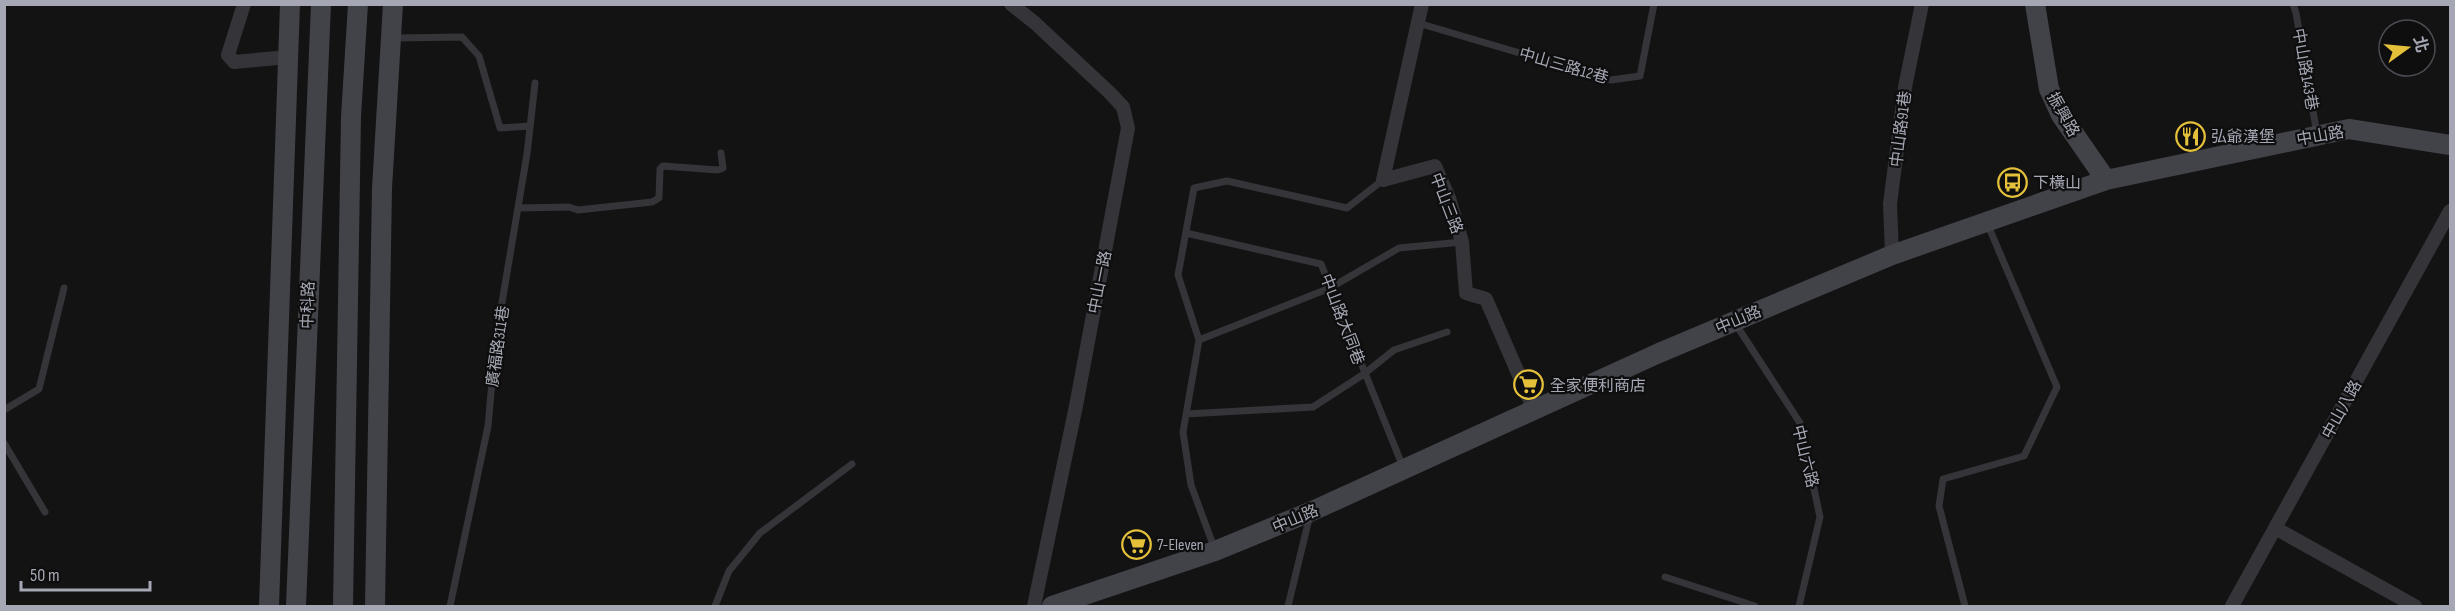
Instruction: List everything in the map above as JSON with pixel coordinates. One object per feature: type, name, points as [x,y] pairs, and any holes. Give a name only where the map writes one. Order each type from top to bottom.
[{"type":"street","points":[[244,4],[228,56],[234,62],[288,57]]},
{"type":"street","name":"中科路","points":[[270,606],[290,4]]},
{"type":"street","name":"中科路","points":[[296,606],[321,4]]},
{"type":"street","points":[[343,606],[351,117],[358,4]]},
{"type":"street","points":[[375,606],[382,188],[393,4]]},
{"type":"street","name":"中山一路","points":[[1011,4],[1035,22],[1110,93],[1123,107],[1128,128],[1076,406],[1034,606]]},
{"type":"street","points":[[1383,180],[1422,4]]},
{"type":"street","name":"中山路91巷","points":[[1892,255],[1891,193],[1905,87],[1922,4]]},
{"type":"street","name":"振興路","points":[[2035,4],[2049,89],[2061,115],[2106,180]]},
{"type":"street","name":"中山路","points":[[1052,606],[1215,551],[1310,512],[1734,321],[1892,255],[2106,180],[2349,129],[2451,145]]},
{"type":"street","name":"中山三路","points":[[1383,180],[1435,166],[1449,198],[1462,242],[1466,293],[1486,299],[1534,410]]},
{"type":"street","name":"中山八路","points":[[2232,606],[2451,211]]},
{"type":"street","points":[[2275,528],[2415,606]]},
{"type":"lane","name":"中山三路12巷","points":[[1418,23],[1611,80],[1640,76],[1654,4]]},
{"type":"lane","name":"中山路143巷","points":[[2293,4],[2317,134]]},
{"type":"lane","points":[[391,38],[462,37],[479,56],[500,128],[530,126]]},
{"type":"lane","name":"廣福路311巷","points":[[450,606],[488,426],[496,338],[536,83]]},
{"type":"lane","points":[[518,208],[568,207],[578,210],[652,202],[659,198],[660,169],[663,166],[718,170],[723,168],[721,153]]},
{"type":"lane","points":[[1215,551],[1191,485],[1182,432],[1199,340],[1178,275],[1194,188],[1227,181],[1347,208],[1383,180]]},
{"type":"lane","points":[[1965,606],[1940,506],[1942,479],[2024,456],[2057,387],[1987,223]]},
{"type":"lane","name":"中山路大同巷","points":[[1185,233],[1321,264],[1404,469]]},
{"type":"lane","points":[[1199,340],[1330,288],[1399,248],[1462,242]]},
{"type":"lane","points":[[4,410],[39,389],[64,288]]},
{"type":"lane","name":"中山六路","points":[[1734,321],[1800,423],[1820,517],[1799,606]]},
{"type":"lane","points":[[1186,414],[1313,407],[1364,374],[1394,350],[1447,332]]},
{"type":"lane","points":[[4,443],[45,513]]},
{"type":"lane","points":[[715,606],[729,571],[760,533],[852,464]]},
{"type":"lane","points":[[1288,606],[1310,512]]},
{"type":"lane","points":[[1665,577],[1755,606]]},
{"type":"place","name":"弘爺漢堡","points":[[2190,136]]},
{"type":"place","name":"下橫山","points":[[2012,182]]},
{"type":"place","name":"全家便利商店","points":[[1529,385]]},
{"type":"place","name":"7-Eleven","points":[[1136,544]]}]
